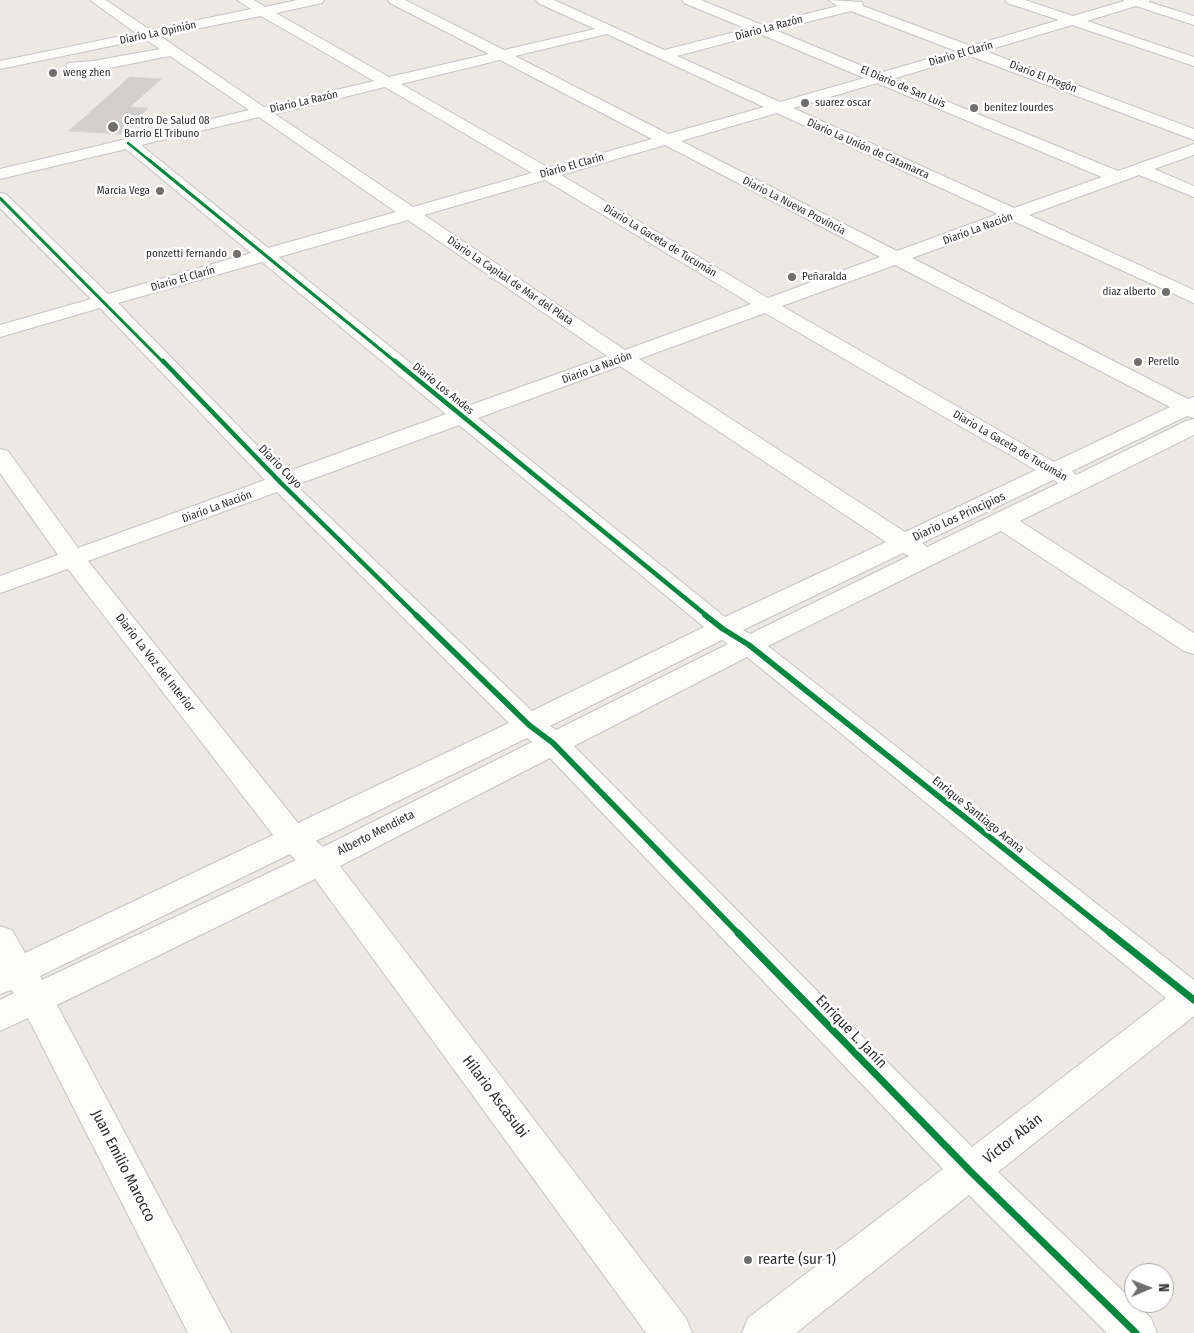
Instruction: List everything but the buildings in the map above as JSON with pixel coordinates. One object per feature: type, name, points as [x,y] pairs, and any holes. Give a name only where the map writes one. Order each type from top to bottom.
[{"type":"street","name":"Diario La Capital de Mar del Plata","points":[[97,0],[623,358],[926,557]]},
{"type":"street","name":"Diario La Gaceta de Tucumán","points":[[244,0],[546,173],[766,305],[1065,478]]},
{"type":"street","name":"Diario La Opinión","points":[[0,65],[317,0]]},
{"type":"street","name":"Diario La Nueva Provincia","points":[[394,0],[898,258],[1189,421]]},
{"type":"street","name":"Diario La Unión de Catamarca","points":[[543,0],[1194,297]]},
{"type":"street","name":"El Diario de San Luis","points":[[689,0],[880,77],[1117,177]]},
{"type":"street","name":"Diario El Pregón","points":[[835,0],[1194,135]]},
{"type":"street","name":"Diario La Razón","points":[[662,55],[875,0]]},
{"type":"street","points":[[1012,0],[1194,62]]},
{"type":"street","points":[[1136,1],[1194,21]]},
{"type":"street","name":"Diario El Clarín","points":[[0,331],[409,212],[777,108],[1136,1]]},
{"type":"street","name":"Diario La Razón","points":[[0,174],[608,30]]},
{"type":"street","points":[[8,48],[29,65],[40,67],[76,66],[172,51]]},
{"type":"street","name":"Diario Los Andes","points":[[128,143],[723,629],[749,645]]},
{"type":"street","name":"Diario La Nación","points":[[0,585],[1194,149]]},
{"type":"street","points":[[1138,169],[1194,192]]},
{"type":"street","name":"Diario Cuyo","points":[[0,198],[104,301],[281,483],[541,734]]},
{"type":"street","name":"Diario Los Principios","points":[[749,645],[1001,520],[1152,425],[1189,421]]},
{"type":"street","name":"Diario Los Principios","points":[[723,629],[904,542],[1065,478],[1189,421]]},
{"type":"street","name":"Diario La Voz del Interior","points":[[0,456],[73,559],[293,839],[320,862]]},
{"type":"street","points":[[1001,520],[1194,645]]},
{"type":"street","name":"Alberto Mendieta","points":[[18,984],[320,862],[723,629]]},
{"type":"street","name":"Alberto Mendieta","points":[[0,1016],[18,984],[293,839],[749,645]]},
{"type":"street","name":"Enrique Santiago Arana","points":[[749,645],[1193,998]]},
{"type":"street","name":"Enrique L. Janín","points":[[541,734],[971,1172],[1136,1333]]},
{"type":"street","name":"Hilario Ascasubi","points":[[320,862],[671,1333]]},
{"type":"street","name":"Juan Emilio Marocco","points":[[0,939],[18,984],[210,1333]]},
{"type":"street","name":"Víctor Abán","points":[[763,1333],[1193,998]]},
{"type":"cycle path","points":[[128,143],[723,629],[749,645],[1194,1000]]},
{"type":"cycle path","points":[[0,198],[104,301],[281,483],[529,725],[553,743],[971,1172],[1136,1333]]},
{"type":"place","name":"weng zhen","points":[[53,73]]},
{"type":"place","name":"suarez oscar","points":[[805,103]]},
{"type":"place","name":"benitez lourdes","points":[[974,108]]},
{"type":"place","name":"Centro De Salud 08 Barrio El Tribuno","points":[[113,127]]},
{"type":"place","name":"Marcia Vega","points":[[160,191]]},
{"type":"place","name":"ponzetti fernando","points":[[237,254]]},
{"type":"place","name":"Peñaralda","points":[[792,277]]},
{"type":"place","name":"diaz alberto","points":[[1166,292]]},
{"type":"place","name":"Perello","points":[[1138,362]]},
{"type":"place","name":"rearte (sur 1)","points":[[748,1260]]}]
